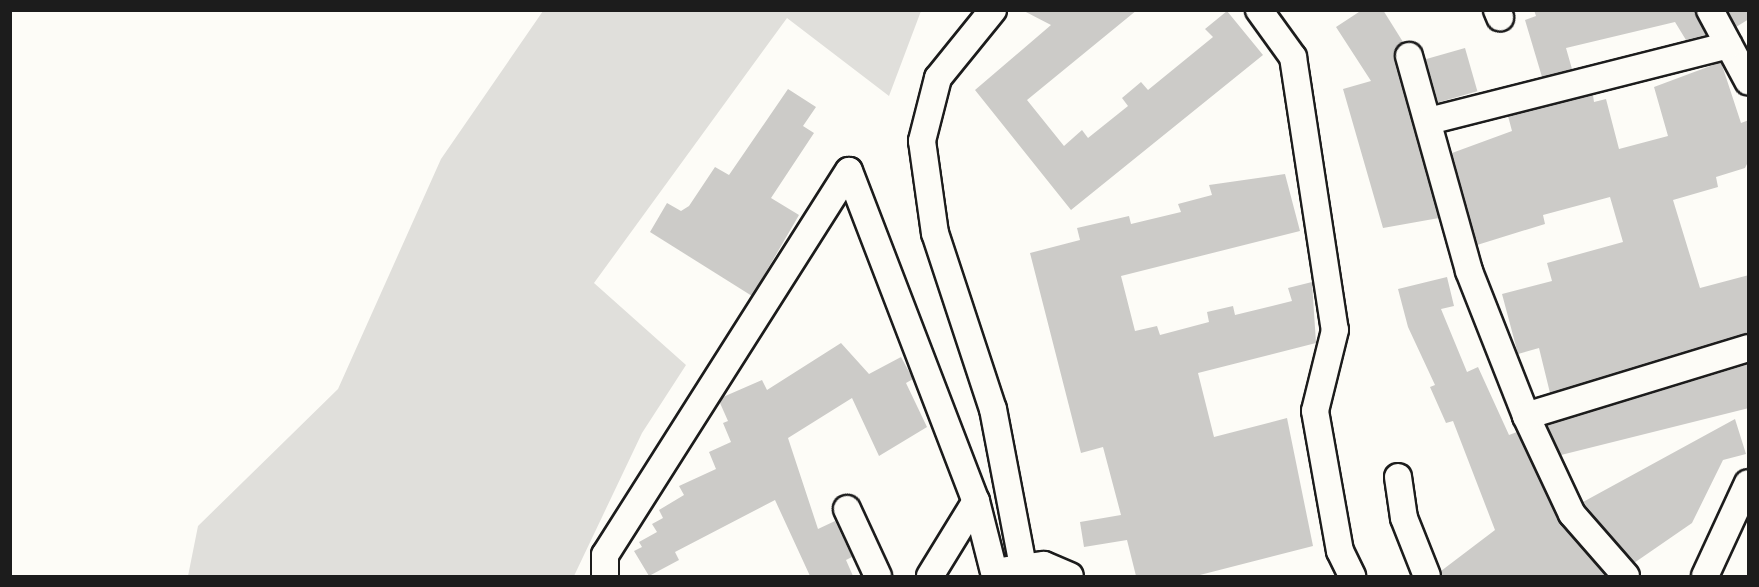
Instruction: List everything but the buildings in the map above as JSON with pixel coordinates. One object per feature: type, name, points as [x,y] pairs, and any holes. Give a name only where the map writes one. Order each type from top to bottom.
[{"type":"street","points":[[993,10],[938,78],[922,141],[935,233],[993,409],[1023,566]]},
{"type":"street","points":[[1259,10],[1293,57],[1335,330],[1315,411],[1340,552],[1352,576]]},
{"type":"street","points":[[1710,10],[1749,81]]},
{"type":"street","points":[[1429,121],[1729,45]]},
{"type":"street","points":[[1409,56],[1469,271],[1526,416],[1572,514],[1626,576]]},
{"type":"street","points":[[605,576],[605,555],[849,171],[976,501],[994,575],[1023,566],[1044,565],[1070,576]]},
{"type":"street","points":[[1526,416],[1749,348]]},
{"type":"street","points":[[1398,477],[1404,518],[1427,576]]},
{"type":"street","points":[[1705,576],[1749,483]]},
{"type":"street","points":[[930,576],[976,501]]},
{"type":"street","points":[[847,509],[878,576]]},
{"type":"shaded area","points":[[543,11],[921,11],[889,96],[787,18],[594,283],[686,365],[642,433],[574,576],[188,576],[198,526],[338,389],[441,159]]}]
